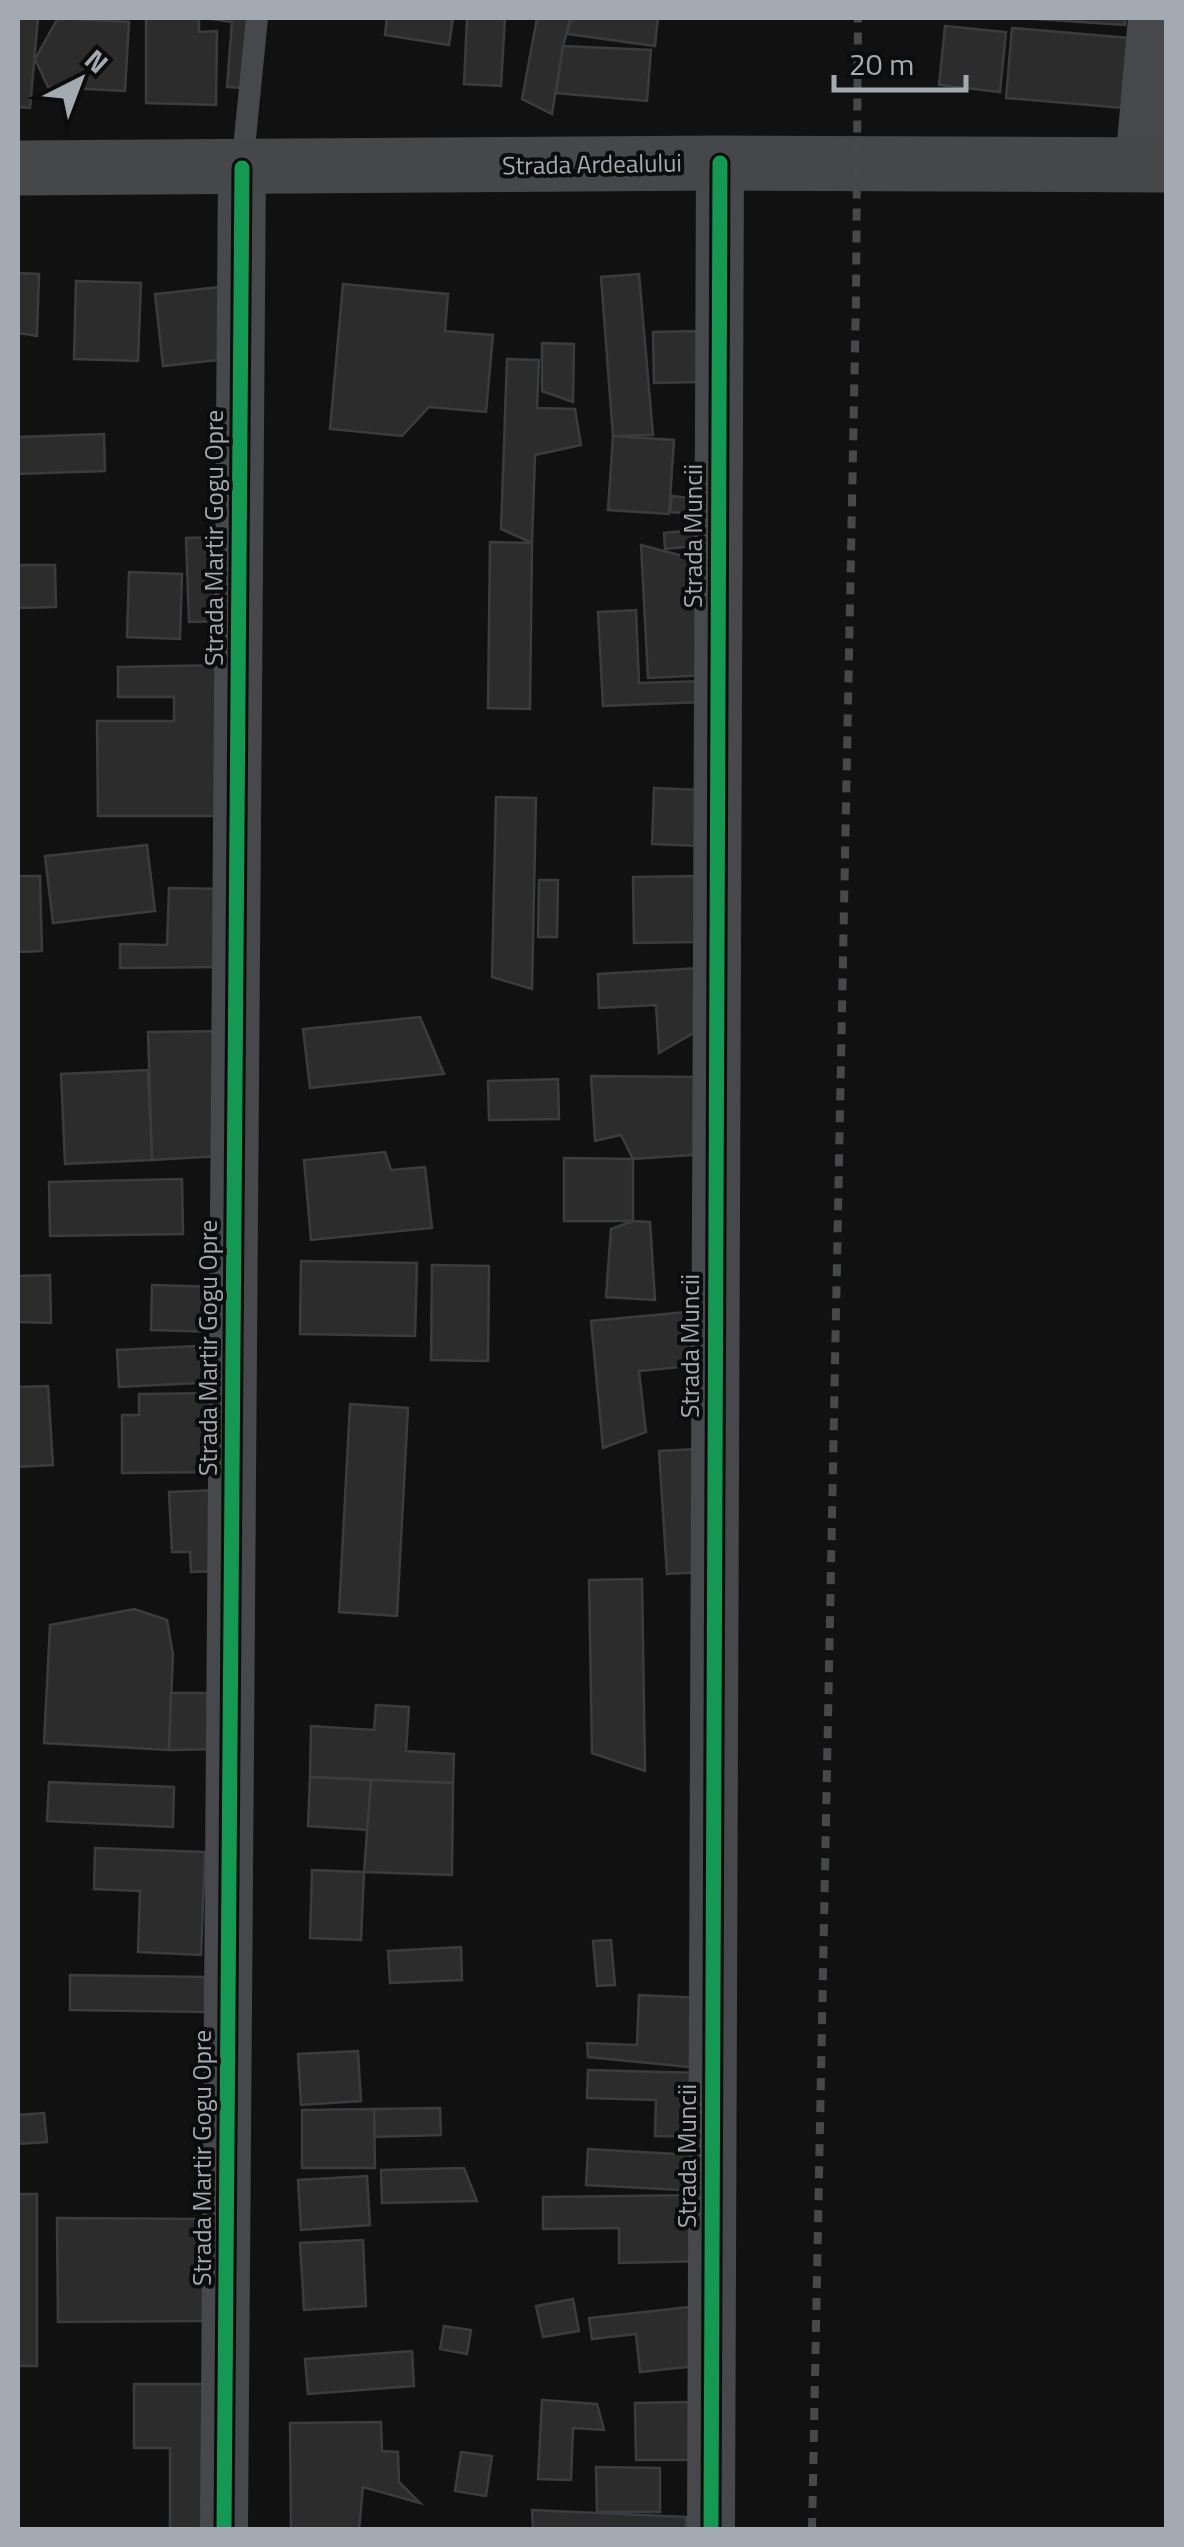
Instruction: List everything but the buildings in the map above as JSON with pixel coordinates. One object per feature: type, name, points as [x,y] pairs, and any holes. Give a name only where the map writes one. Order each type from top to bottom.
[{"type":"street","points":[[1152,18],[1153,165]]},
{"type":"street","name":"Strada Ardealului","points":[[18,168],[720,163],[1153,165]]},
{"type":"street","name":"Strada Muncii","points":[[710,2530],[720,163]]},
{"type":"street","name":"Strada Martir Gogu Opre","points":[[224,2530],[242,168]]},
{"type":"lane","points":[[242,168],[256,18]]},
{"type":"railway","points":[[812,2530],[856,299],[858,18]]},
{"type":"cycle path","points":[[711,2530],[720,163]]},
{"type":"cycle path","points":[[224,2530],[242,168]]}]
